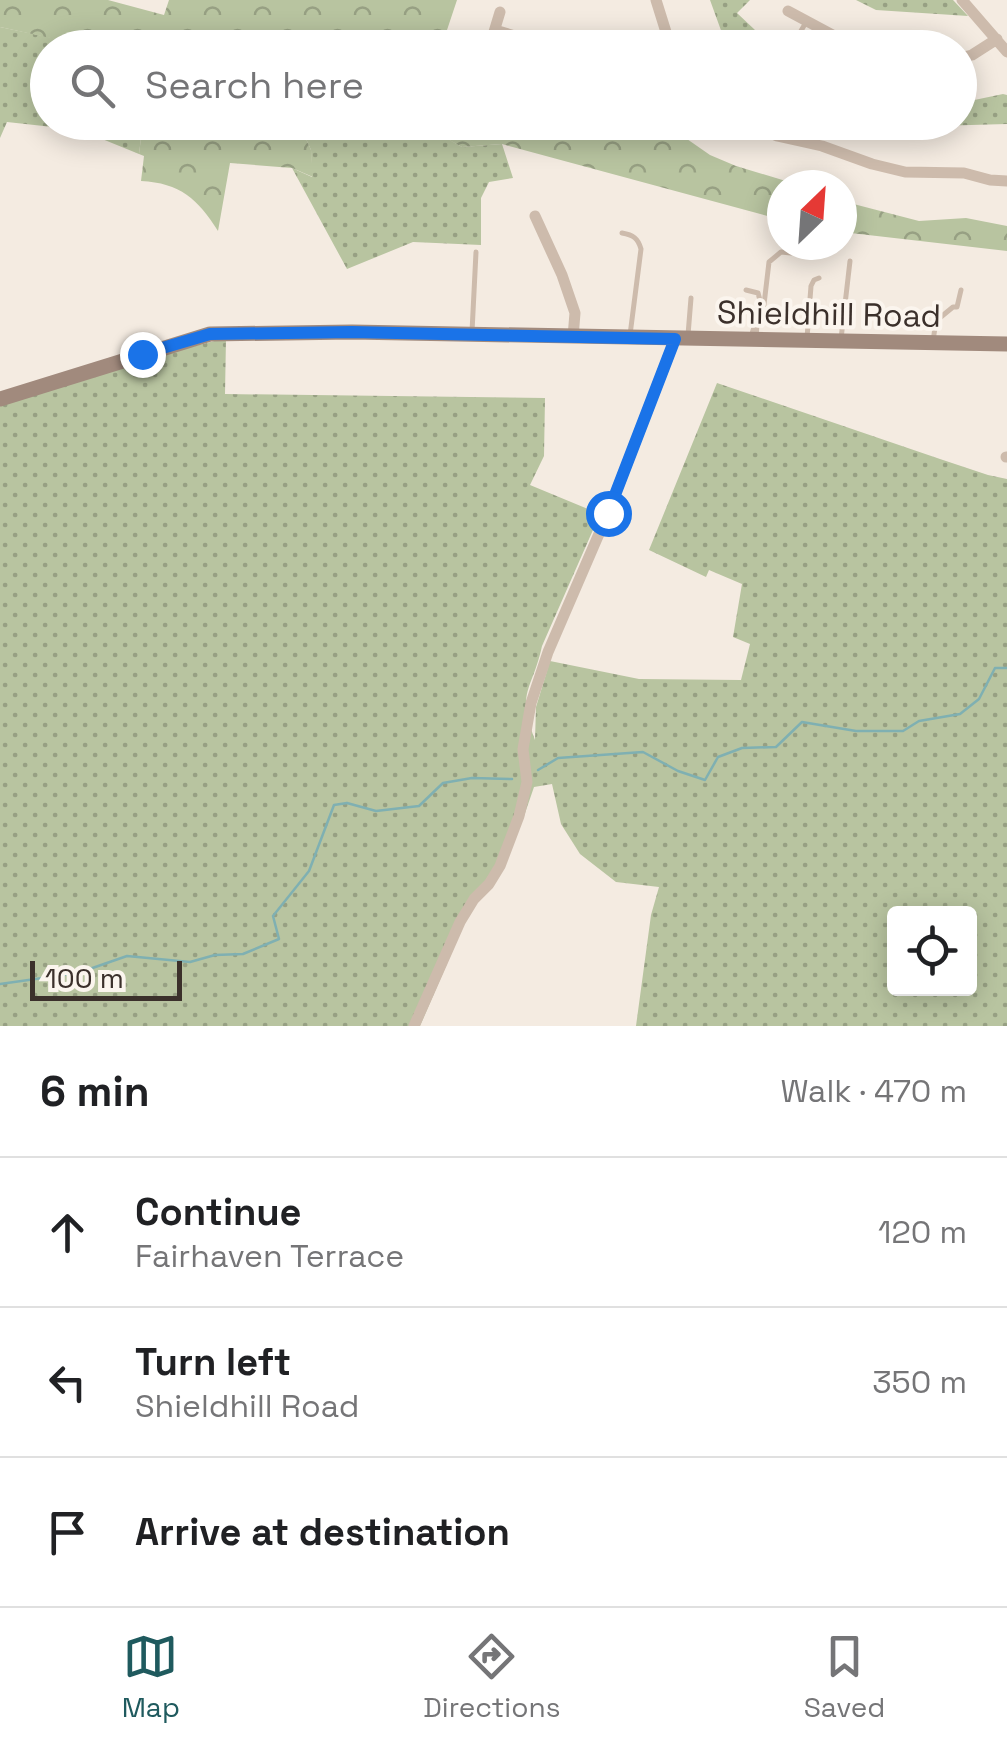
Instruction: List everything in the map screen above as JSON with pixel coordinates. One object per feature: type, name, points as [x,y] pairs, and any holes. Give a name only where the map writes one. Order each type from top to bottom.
[{"type":"main road","name":"Shieldhill Road","points":[[0,399],[210,334],[352,332],[1007,344]]},
{"type":"street","points":[[656,0],[665,30]]},
{"type":"street","points":[[962,0],[1007,52]]},
{"type":"street","points":[[788,11],[823,30]]},
{"type":"street","points":[[495,30],[500,12]]},
{"type":"street","points":[[977,51],[997,40]]},
{"type":"street","points":[[795,140],[906,172],[964,173],[1007,181]]},
{"type":"street","points":[[535,216],[575,313],[573,337]]},
{"type":"street","points":[[414,1026],[460,922],[500,866],[527,782],[524,749],[532,703],[548,652],[681,339]]},
{"type":"lane","points":[[801,30],[806,21]]},
{"type":"lane","points":[[622,233],[632,234],[641,249],[630,338]]},
{"type":"lane","points":[[472,334],[476,252]]},
{"type":"lane","points":[[753,341],[763,313],[771,260]]},
{"type":"lane","points":[[841,342],[850,261]]},
{"type":"lane","points":[[806,342],[812,286],[819,278]]},
{"type":"lane","points":[[746,290],[758,293],[761,299],[753,341]]},
{"type":"lane","points":[[932,344],[936,321],[958,307],[960,290]]},
{"type":"lane","points":[[681,339],[691,298]]},
{"type":"green space","points":[[0,0],[108,0],[164,15],[169,0],[457,0],[447,30],[30,30],[30,34],[0,27]]},
{"type":"green space","points":[[710,0],[750,0],[737,13],[755,30],[721,30]]},
{"type":"green space","points":[[856,0],[953,0],[968,16],[876,10]]},
{"type":"green space","points":[[0,27],[30,33],[30,125],[7,122],[0,138]]},
{"type":"green space","points":[[1007,95],[1007,124],[977,125],[977,99]]},
{"type":"green space","points":[[105,140],[141,140],[139,154]]},
{"type":"green space","points":[[141,140],[307,140],[313,177],[292,168],[230,163],[218,231],[187,195],[167,185],[141,181],[144,156],[139,154]]},
{"type":"green space","points":[[307,140],[450,140],[462,147],[502,144],[513,178],[489,182],[481,198],[481,245],[413,242],[347,269],[292,168],[312,177]]},
{"type":"green space","points":[[449,140],[688,140],[710,155],[767,175],[767,216],[502,144],[462,147]]},
{"type":"green space","points":[[857,205],[919,221],[966,218],[1007,226],[1007,251],[857,234]]},
{"type":"green space","points":[[226,338],[225,394],[545,398],[544,456],[530,485],[600,514],[542,646],[528,692],[527,711],[535,740],[536,707],[550,661],[639,679],[741,680],[750,644],[733,637],[742,584],[709,570],[706,577],[649,550],[717,383],[1007,479],[1007,1026],[636,1026],[651,915],[659,887],[616,882],[580,854],[561,824],[552,784],[534,787],[523,819],[465,922],[420,1026],[0,1026],[0,406]]},
{"type":"waterway","points":[[538,770],[558,758],[643,752],[705,780],[718,757],[742,748],[776,747],[802,722],[856,731],[903,731],[919,721],[960,714],[979,699],[995,668],[1007,668]]},
{"type":"waterway","points":[[0,984],[78,973],[127,956],[190,962],[215,955],[243,954],[279,939],[273,916],[309,871],[334,805],[347,803],[376,811],[419,806],[443,783],[472,778],[512,779]]},
{"type":"route","points":[[142,354],[210,334],[352,332],[675,339],[608,513]]}]
